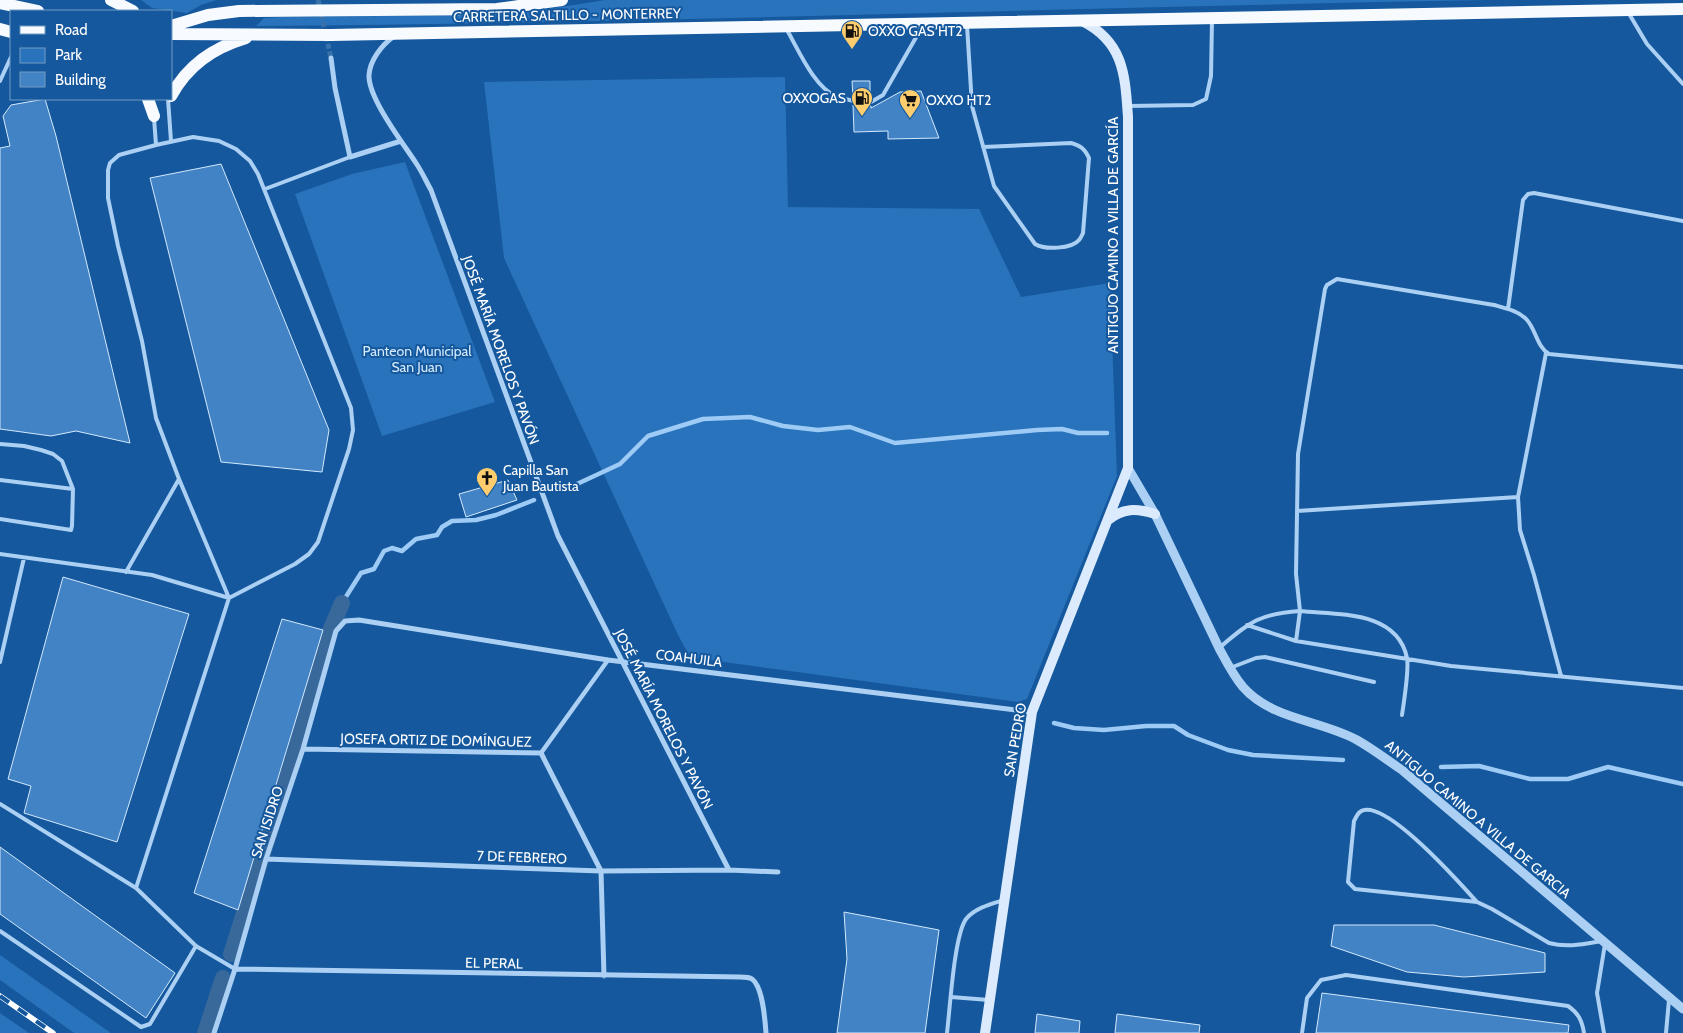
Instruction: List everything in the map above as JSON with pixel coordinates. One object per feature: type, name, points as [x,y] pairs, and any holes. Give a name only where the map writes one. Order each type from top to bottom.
[{"type":"main road","points":[[111,0],[131,10]]},
{"type":"main road","points":[[172,26],[208,15],[239,11],[497,9],[562,0]]},
{"type":"main road","points":[[0,3],[30,10]]},
{"type":"main road","name":"CARRETERA SALTILLO - MONTERREY","points":[[172,34],[398,33],[1683,9]]},
{"type":"main road","name":"ANTIGUO CAMINO A VILLA DE GARCÍA","points":[[1080,20],[1098,30],[1115,51],[1122,66],[1127,106],[1128,468]]},
{"type":"main road","points":[[172,94],[187,72],[200,59],[224,45],[255,34]]},
{"type":"main road","points":[[148,100],[154,116]]},
{"type":"main road","name":"SAN PEDRO","points":[[985,1033],[1032,712],[1128,468]]},
{"type":"main road","points":[[1107,521],[1121,511],[1133,509],[1155,514]]},
{"type":"street","name":"JOSÉ MARÍA MORELOS Y PAVÓN","points":[[398,33],[379,51],[369,75],[377,102],[417,164],[431,190],[558,536],[728,870]]},
{"type":"street","points":[[331,58],[335,88],[350,157],[401,141]]},
{"type":"street","name":"ANTIGUO CAMINO A VILLA DE GARCIA","points":[[1128,468],[1155,514],[1218,648],[1244,687],[1265,704],[1293,717],[1333,730],[1356,740],[1402,770],[1603,943],[1683,1009]]},
{"type":"street","name":"COAHUILA","points":[[345,621],[359,620],[608,660],[1032,712]]},
{"type":"street","name":"SAN ISIDRO","points":[[214,1033],[235,970],[266,859],[303,749],[336,631],[345,621]]},
{"type":"street","points":[[541,754],[608,660]]},
{"type":"street","name":"JOSEFA ORTIZ DE DOMÍNGUEZ","points":[[303,749],[541,754],[601,871],[604,976]]},
{"type":"street","name":"7 DE FEBRERO","points":[[266,859],[601,871],[728,870],[778,872]]},
{"type":"street","name":"EL PERAL","points":[[235,970],[740,977],[753,980],[759,991],[766,1033]]},
{"type":"lane","points":[[1627,10],[1647,44],[1683,84]]},
{"type":"lane","points":[[1127,106],[1193,105],[1206,99],[1211,76],[1212,18]]},
{"type":"lane","points":[[967,22],[972,106],[983,147],[994,186],[1035,244],[1045,248],[1055,248],[1079,241],[1083,233],[1089,158],[1087,152],[1081,146],[1071,143],[983,147]]},
{"type":"lane","points":[[871,102],[883,95],[924,23]]},
{"type":"lane","points":[[785,26],[809,69],[823,87],[836,96],[853,101]]},
{"type":"lane","points":[[0,81],[10,59]]},
{"type":"lane","points":[[154,100],[156,145]]},
{"type":"lane","points":[[169,100],[171,141]]},
{"type":"lane","points":[[0,554],[152,575],[229,598],[295,564],[308,554],[318,542],[349,449],[353,430],[350,408],[265,189],[250,161],[220,141],[193,137],[171,141],[119,155],[114,159],[108,170],[108,198],[142,341],[156,418],[179,479],[229,598],[136,888]]},
{"type":"lane","points":[[265,189],[350,157]]},
{"type":"lane","points":[[1508,309],[1524,200],[1528,194],[1534,193],[1683,221]]},
{"type":"lane","points":[[1296,641],[1300,611],[1296,574],[1298,454],[1327,285],[1337,280],[1494,305],[1516,312],[1528,320],[1546,353],[1518,497],[1520,530],[1561,676]]},
{"type":"lane","points":[[1546,353],[1683,368]]},
{"type":"lane","points":[[0,444],[24,446],[53,454],[62,461],[73,489],[71,530],[0,519]]},
{"type":"lane","points":[[126,572],[179,479]]},
{"type":"lane","points":[[0,480],[73,489]]},
{"type":"lane","points":[[1297,511],[1518,497]]},
{"type":"lane","points":[[0,662],[24,558]]},
{"type":"lane","points":[[1218,648],[1260,617],[1277,613],[1300,611],[1358,616],[1382,624],[1395,634],[1402,644],[1407,659],[1402,715]]},
{"type":"lane","points":[[1247,625],[1296,641],[1451,666],[1683,688]]},
{"type":"lane","points":[[1230,668],[1256,658],[1265,657],[1374,682]]},
{"type":"lane","points":[[0,804],[136,888],[196,946],[235,970]]},
{"type":"lane","points":[[1477,902],[1442,863],[1388,817],[1366,809],[1358,813],[1354,820],[1348,882],[1355,889],[1477,902],[1549,943],[1566,946],[1603,943],[1597,993],[1604,1033]]},
{"type":"lane","points":[[946,1033],[959,934],[967,919],[979,908],[1004,900]]},
{"type":"lane","points":[[0,931],[141,1027],[150,1024],[196,946]]},
{"type":"lane","points":[[1302,1033],[1307,998],[1322,980],[1346,975],[1568,1006],[1582,1021],[1584,1033]]},
{"type":"lane","points":[[951,997],[989,1000]]},
{"type":"lane","points":[[1666,1033],[1669,998]]},
{"type":"green space","points":[[141,0],[216,0],[201,5],[187,13],[152,8]]},
{"type":"green space","points":[[605,0],[1487,0],[564,22],[256,26],[264,18],[523,13]]},
{"type":"green space","points":[[785,77],[788,207],[979,209],[1021,297],[1110,283],[1117,476],[1027,699],[1018,702],[695,658],[689,655],[678,635],[504,258],[484,82]]},
{"type":"green space","name":"Panteon Municipal San Juan","points":[[405,162],[495,402],[382,436],[295,194],[352,174]]},
{"type":"green space","points":[[0,955],[111,1033],[74,1033],[0,980]]},
{"type":"green space","points":[[0,1013],[29,1033],[0,1033]]},
{"type":"building","points":[[852,81],[870,81],[870,98],[867,102],[871,108],[900,92],[921,91],[939,138],[888,139],[888,131],[854,132],[853,105],[857,101],[853,97]]},
{"type":"building","points":[[45,100],[56,136],[130,443],[76,431],[51,436],[0,429],[0,148],[10,146],[3,116],[11,105]]},
{"type":"building","points":[[221,164],[329,430],[322,472],[221,462],[150,178]]},
{"type":"building","name":"Capilla San Juan Bautista","points":[[508,480],[517,500],[466,517],[459,494]]},
{"type":"building","points":[[63,577],[189,614],[117,842],[24,813],[31,786],[8,779]]},
{"type":"building","points":[[282,619],[323,630],[238,910],[194,893]]},
{"type":"building","points":[[0,847],[175,973],[146,1018],[0,914]]},
{"type":"building","points":[[844,912],[939,930],[925,1033],[837,1033],[847,959]]},
{"type":"building","points":[[1334,925],[1434,925],[1545,953],[1545,972],[1464,977],[1407,972],[1331,946]]},
{"type":"building","points":[[1322,993],[1569,1025],[1568,1033],[1316,1033]]},
{"type":"building","points":[[1037,1014],[1080,1021],[1079,1033],[1035,1033]]},
{"type":"building","points":[[1117,1014],[1200,1025],[1199,1033],[1115,1033]]},
{"type":"waterway","points":[[577,484],[620,464],[648,436],[703,419],[750,417],[783,426],[818,430],[850,427],[895,443],[1037,430],[1062,429],[1078,433],[1107,433]]},
{"type":"waterway","points":[[342,603],[361,573],[374,569],[384,551],[392,548],[402,551],[416,539],[437,535],[442,527],[452,521],[476,520],[496,515],[534,500]]},
{"type":"waterway","points":[[231,954],[294,756],[324,645],[342,603]]},
{"type":"waterway","points":[[1054,723],[1074,728],[1104,730],[1146,726],[1174,726],[1188,735],[1228,750],[1253,755],[1343,760]]},
{"type":"waterway","points":[[1441,767],[1479,766],[1530,779],[1568,779],[1608,767],[1683,784]]},
{"type":"waterway","points":[[205,1033],[223,978]]},
{"type":"tunnel","points":[[318,0],[331,58]]},
{"type":"railway","points":[[0,996],[53,1033]]},
{"type":"place","name":"OXXO GAS HT2","points":[[852,50]]},
{"type":"place","name":"OXXOGAS","points":[[862,117]]},
{"type":"place","name":"OXXO HT2","points":[[910,119]]},
{"type":"place","name":"Capilla San Juan Bautista","points":[[487,497]]}]
